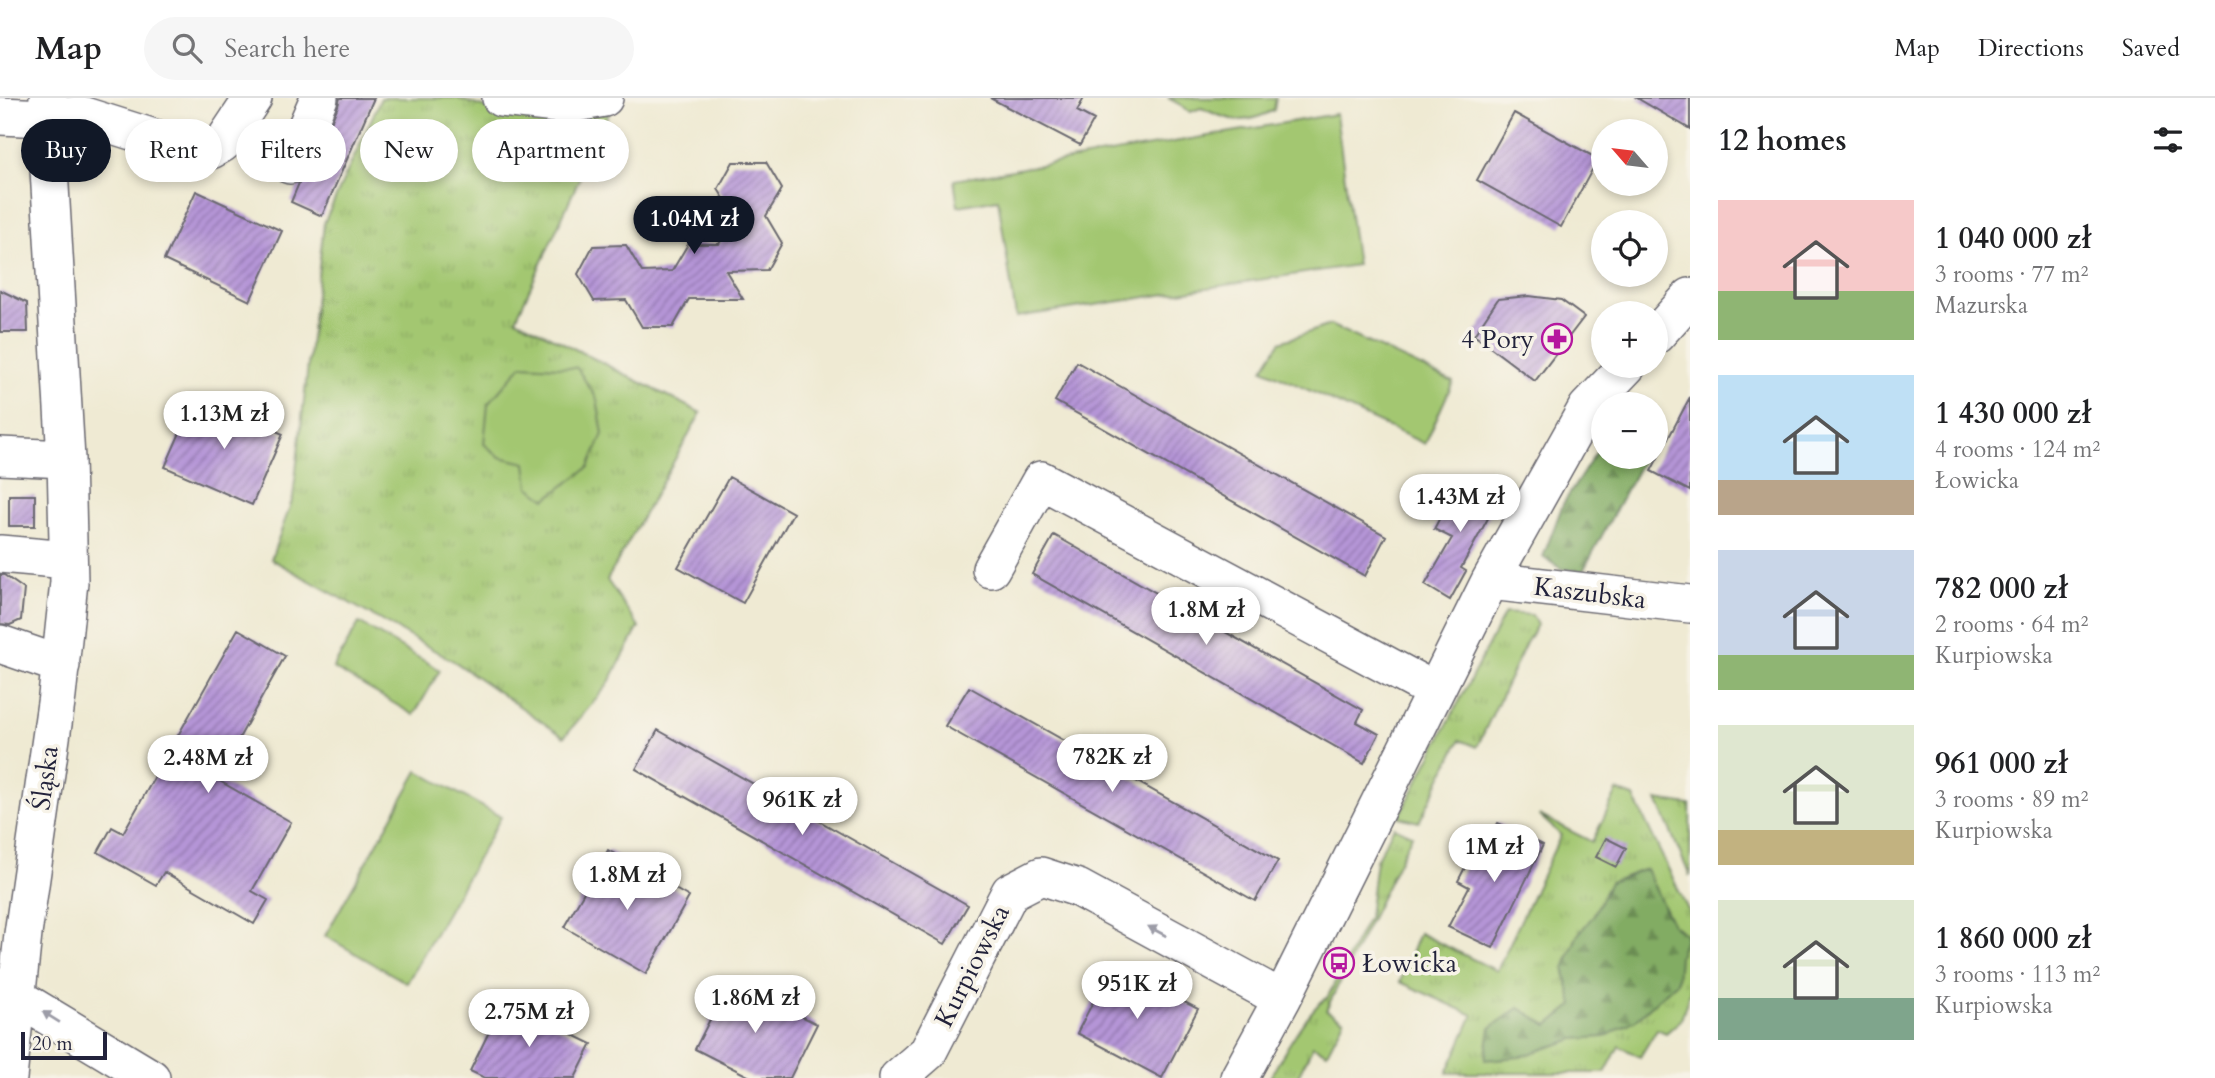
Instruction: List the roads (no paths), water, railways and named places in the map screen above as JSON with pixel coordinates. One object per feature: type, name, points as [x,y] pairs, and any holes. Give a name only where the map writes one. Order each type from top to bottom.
[{"type":"street","points":[[0,116],[47,108],[81,114],[195,151],[211,150],[223,144],[253,98]]},
{"type":"street","points":[[310,119],[319,98]]},
{"type":"street","points":[[501,98],[565,105],[604,98]]},
{"type":"street","name":"Śląska","points":[[8,1078],[8,991],[61,665],[69,582],[66,459],[47,108]]},
{"type":"street","points":[[1668,322],[1690,297]]},
{"type":"street","points":[[1239,1078],[1282,999],[1490,581],[1587,408],[1615,378]]},
{"type":"street","points":[[0,456],[66,459]]},
{"type":"street","points":[[991,569],[1041,480],[1434,689]]},
{"type":"street","points":[[0,554],[68,560]]},
{"type":"street","name":"Kaszubska","points":[[1490,581],[1690,604]]},
{"type":"street","points":[[0,644],[61,665]]},
{"type":"street","name":"Kurpiowska","points":[[898,1078],[928,1052],[1010,892],[1041,876],[1078,888],[1282,999]]},
{"type":"street","points":[[8,991],[151,1078]]},
{"type":"place","name":"4 Pory","points":[[1557,339]]},
{"type":"place","name":"Łowicka","points":[[1339,963]]}]
